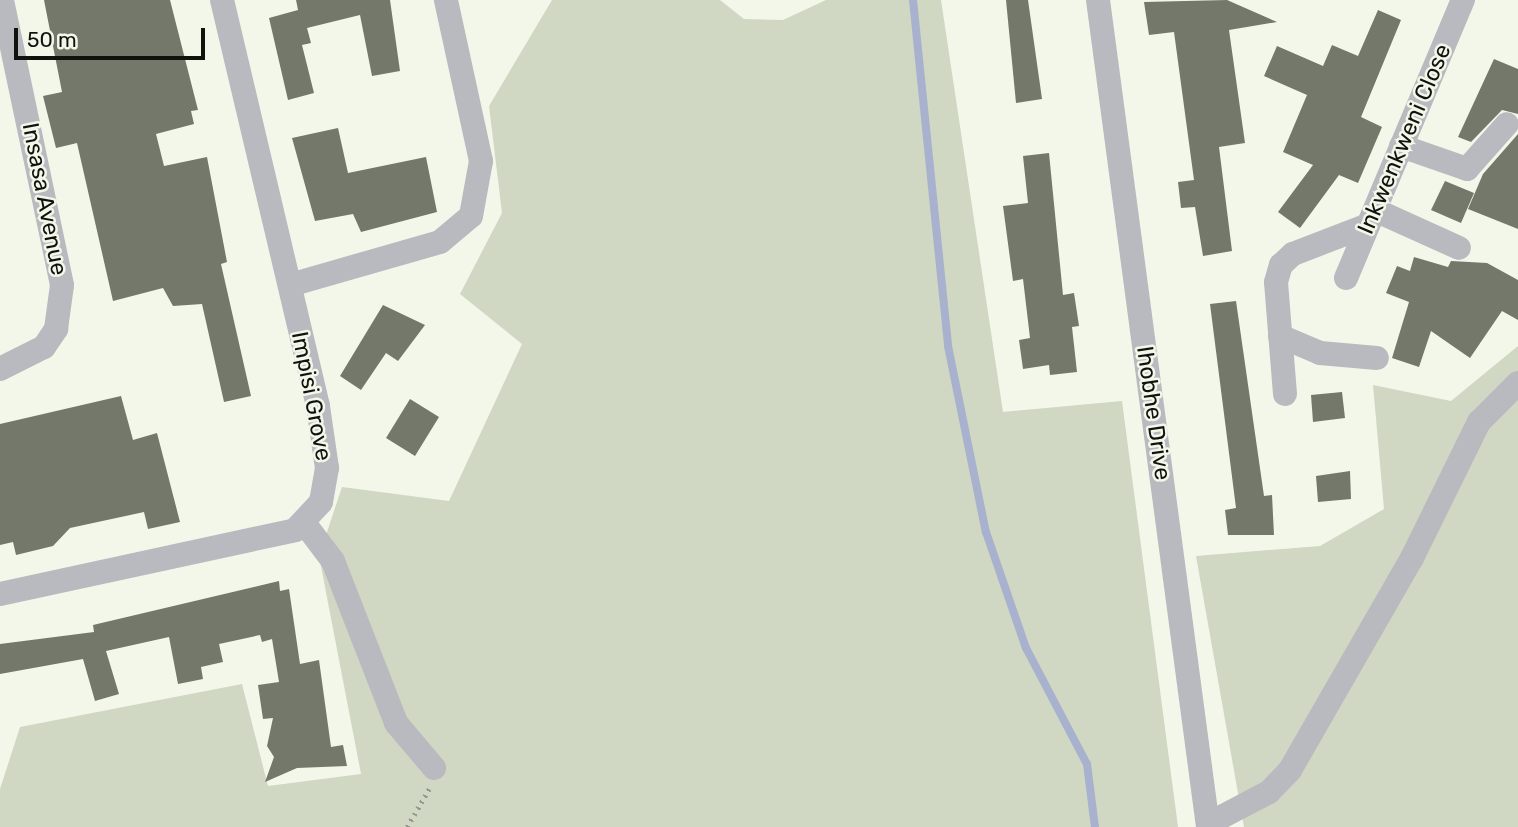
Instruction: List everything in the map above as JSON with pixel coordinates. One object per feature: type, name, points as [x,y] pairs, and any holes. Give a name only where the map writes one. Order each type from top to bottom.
[{"type":"street","name":"Insasa Avenue","points":[[0,369],[44,346],[56,329],[62,285],[2,0]]},
{"type":"street","name":"Impisi Grove","points":[[222,0],[326,446],[326,487],[305,523]]},
{"type":"street","points":[[290,285],[440,242],[471,216],[481,161],[446,0]]},
{"type":"street","name":"Ihobhe Drive","points":[[1098,0],[1208,826]]},
{"type":"street","name":"Inkwenkweni Close","points":[[1346,278],[1463,0]]},
{"type":"street","points":[[1401,146],[1467,169],[1507,124]]},
{"type":"street","points":[[1285,394],[1276,282],[1286,258],[1371,217],[1459,248]]},
{"type":"street","points":[[1280,336],[1320,353],[1377,358]]},
{"type":"street","points":[[1208,826],[1269,792],[1290,770],[1412,558],[1479,422],[1518,383]]},
{"type":"street","points":[[0,594],[305,523],[333,561],[396,723],[434,768]]},
{"type":"path","points":[[407,827],[434,768]]},
{"type":"green space","points":[[552,0],[720,0],[744,19],[783,20],[826,0],[941,0],[1003,412],[1122,401],[1178,827],[0,827],[0,789],[20,727],[242,684],[268,786],[361,774],[319,556],[342,487],[449,501],[522,344],[460,294],[502,213],[489,106]]},
{"type":"green space","points":[[1518,346],[1518,827],[1244,827],[1196,556],[1320,546],[1384,509],[1373,385],[1451,401]]},
{"type":"building","points":[[44,0],[170,0],[198,110],[191,111],[194,124],[156,134],[164,166],[207,157],[227,262],[221,264],[251,396],[224,402],[202,304],[173,306],[163,288],[113,301],[77,143],[56,148],[43,96],[62,92]]},
{"type":"building","points":[[296,0],[390,0],[400,71],[372,76],[360,15],[307,28],[311,43],[302,45],[314,93],[288,100],[269,18],[298,10]]},
{"type":"building","points":[[1006,0],[1028,0],[1042,99],[1016,103]]},
{"type":"building","points":[[1227,0],[1277,22],[1229,30],[1245,143],[1219,147],[1232,251],[1203,256],[1195,207],[1181,208],[1178,182],[1194,180],[1174,32],[1149,35],[1144,2]]},
{"type":"building","points":[[1378,10],[1401,20],[1361,117],[1382,127],[1358,183],[1339,175],[1300,228],[1278,212],[1313,165],[1283,152],[1307,95],[1264,76],[1277,46],[1323,66],[1332,45],[1358,56]]},
{"type":"building","points":[[1494,59],[1518,69],[1518,114],[1502,110],[1471,142],[1458,137]]},
{"type":"building","points":[[338,128],[348,173],[426,157],[437,212],[361,232],[353,214],[315,221],[292,138]]},
{"type":"building","points":[[1518,134],[1518,229],[1468,209],[1483,174]]},
{"type":"building","points":[[1049,153],[1063,295],[1074,293],[1079,326],[1072,327],[1077,372],[1050,375],[1049,365],[1023,369],[1019,340],[1030,338],[1023,279],[1013,281],[1003,206],[1028,203],[1023,156]]},
{"type":"building","points":[[1445,181],[1474,193],[1461,223],[1431,210]]},
{"type":"building","points":[[1414,257],[1448,267],[1451,261],[1487,263],[1518,280],[1518,320],[1502,311],[1470,358],[1431,331],[1419,367],[1392,358],[1409,302],[1386,293],[1397,266],[1410,271]]},
{"type":"building","points":[[1236,301],[1264,496],[1272,495],[1274,535],[1228,535],[1225,510],[1236,508],[1210,304]]},
{"type":"building","points":[[383,305],[425,325],[398,361],[386,353],[361,390],[340,376]]},
{"type":"building","points":[[1342,392],[1345,418],[1313,422],[1311,395]]},
{"type":"building","points":[[121,396],[133,440],[157,433],[180,522],[148,529],[144,512],[70,528],[53,546],[16,555],[13,542],[0,545],[0,424]]},
{"type":"building","points":[[410,399],[439,417],[415,456],[386,438]]},
{"type":"building","points":[[1350,471],[1351,499],[1318,502],[1316,476]]},
{"type":"building","points":[[279,581],[280,591],[289,589],[300,664],[319,660],[331,747],[343,745],[347,766],[297,768],[265,782],[274,757],[267,746],[273,718],[263,719],[258,685],[279,682],[272,639],[262,642],[260,635],[219,644],[223,662],[201,667],[203,679],[178,684],[169,637],[106,651],[119,694],[95,701],[83,659],[0,674],[0,644],[94,632],[93,625]]},
{"type":"waterway","points":[[913,0],[948,346],[986,532],[1026,648],[1087,764],[1095,827]]}]
